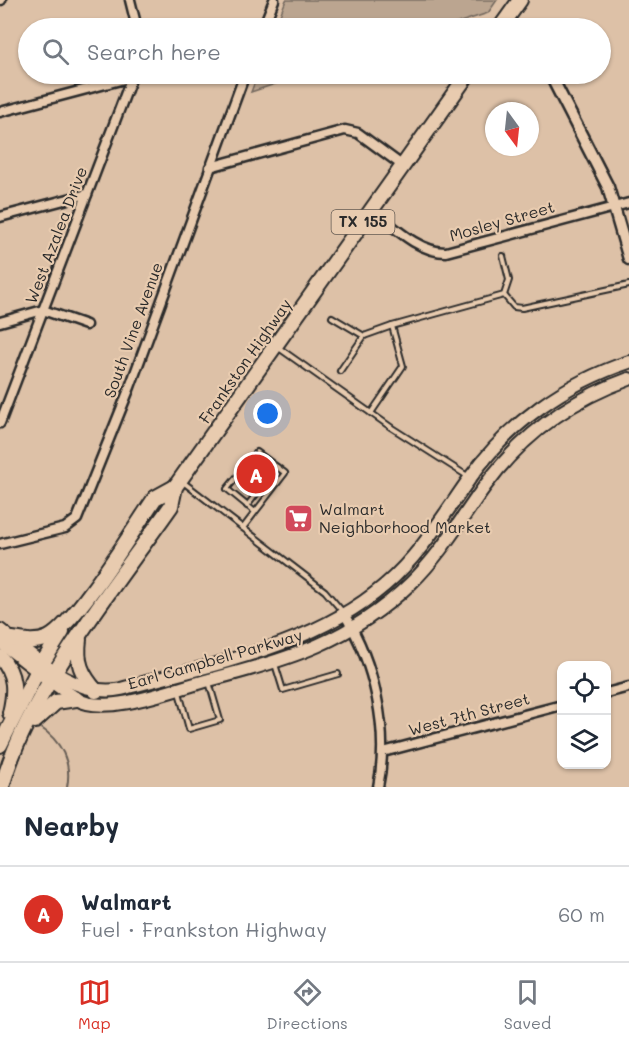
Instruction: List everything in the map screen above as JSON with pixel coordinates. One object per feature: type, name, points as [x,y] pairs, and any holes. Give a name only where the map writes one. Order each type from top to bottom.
[{"type":"main road","points":[[508,18],[520,0]]},
{"type":"main road","name":"Frankston Highway","points":[[55,676],[171,506],[178,483],[461,84]]},
{"type":"main road","name":"Earl Campbell Parkway","points":[[0,630],[6,640],[55,676],[96,691],[120,689],[175,674],[271,647],[312,632],[344,614],[384,586],[415,556],[436,530],[470,478],[498,444],[535,411],[576,384],[629,362]]},
{"type":"main road","name":"Earl Campbell Parkway","points":[[55,676],[76,699],[95,704],[114,704],[275,663],[313,649],[353,629],[393,600],[431,562],[484,487],[517,448],[545,423],[583,399],[629,379]]},
{"type":"main road","points":[[470,478],[484,487]]},
{"type":"main road","name":"TX 155","points":[[3,739],[40,666],[73,615],[155,498],[178,483]]},
{"type":"main road","points":[[6,640],[46,639],[73,615]]},
{"type":"main road","points":[[79,638],[79,665],[84,677],[96,691]]},
{"type":"main road","points":[[271,647],[275,663]]},
{"type":"main road","points":[[0,657],[11,672],[15,689],[3,739]]},
{"type":"main road","points":[[223,660],[226,676]]},
{"type":"main road","points":[[204,666],[209,680]]},
{"type":"main road","points":[[175,674],[178,688]]},
{"type":"main road","name":"TX 155","points":[[2,787],[20,738],[55,676]]},
{"type":"main road","points":[[20,738],[48,707],[61,701],[76,699]]},
{"type":"street","points":[[129,0],[134,18]]},
{"type":"street","points":[[267,18],[274,0]]},
{"type":"street","points":[[0,112],[101,84]]},
{"type":"street","name":"West Azalea Drive","points":[[0,423],[130,84]]},
{"type":"street","name":"South Vine Avenue","points":[[0,544],[64,528],[77,519],[130,387],[241,84]]},
{"type":"street","points":[[555,84],[598,164],[615,207],[629,259]]},
{"type":"street","points":[[210,167],[345,130],[358,133],[403,166]]},
{"type":"street","points":[[0,217],[87,194]]},
{"type":"street","name":"Mosley Street","points":[[372,210],[419,244],[440,252],[476,246],[562,219],[629,203]]},
{"type":"street","points":[[0,322],[44,310],[86,325]]},
{"type":"street","points":[[344,614],[362,649],[381,721],[383,752],[378,787]]},
{"type":"street","points":[[611,692],[629,687]]},
{"type":"street","name":"West 7th Street","points":[[383,752],[557,706]]},
{"type":"lane","points":[[503,256],[509,280],[504,295]]},
{"type":"lane","points":[[504,295],[514,307],[522,308],[629,285]]},
{"type":"lane","points":[[340,370],[364,336],[504,295]]},
{"type":"lane","points":[[332,317],[364,336]]},
{"type":"lane","points":[[371,413],[403,366],[392,326]]},
{"type":"lane","points":[[276,346],[371,413],[470,478]]},
{"type":"lane","points":[[243,528],[285,473],[257,452],[228,492],[255,512]]},
{"type":"lane","points":[[247,506],[277,467]]},
{"type":"lane","points":[[237,477],[243,481]]},
{"type":"lane","points":[[178,483],[243,528],[325,591],[344,614]]},
{"type":"lane","points":[[252,488],[258,492]]},
{"type":"lane","points":[[275,663],[283,690],[338,674]]},
{"type":"lane","points":[[178,688],[189,729],[220,720],[209,680]]},
{"type":"shaded area","points":[[286,0],[497,0],[488,13],[473,18],[279,18]]},
{"type":"shaded area","points":[[254,84],[275,84],[251,92]]},
{"type":"waterway","points":[[40,727],[54,739],[63,753],[68,769],[67,787]]},
{"type":"place","name":"Walmart","points":[[256,474]]},
{"type":"place","name":"Walmart Neighborhood Market","points":[[298,518]]}]
